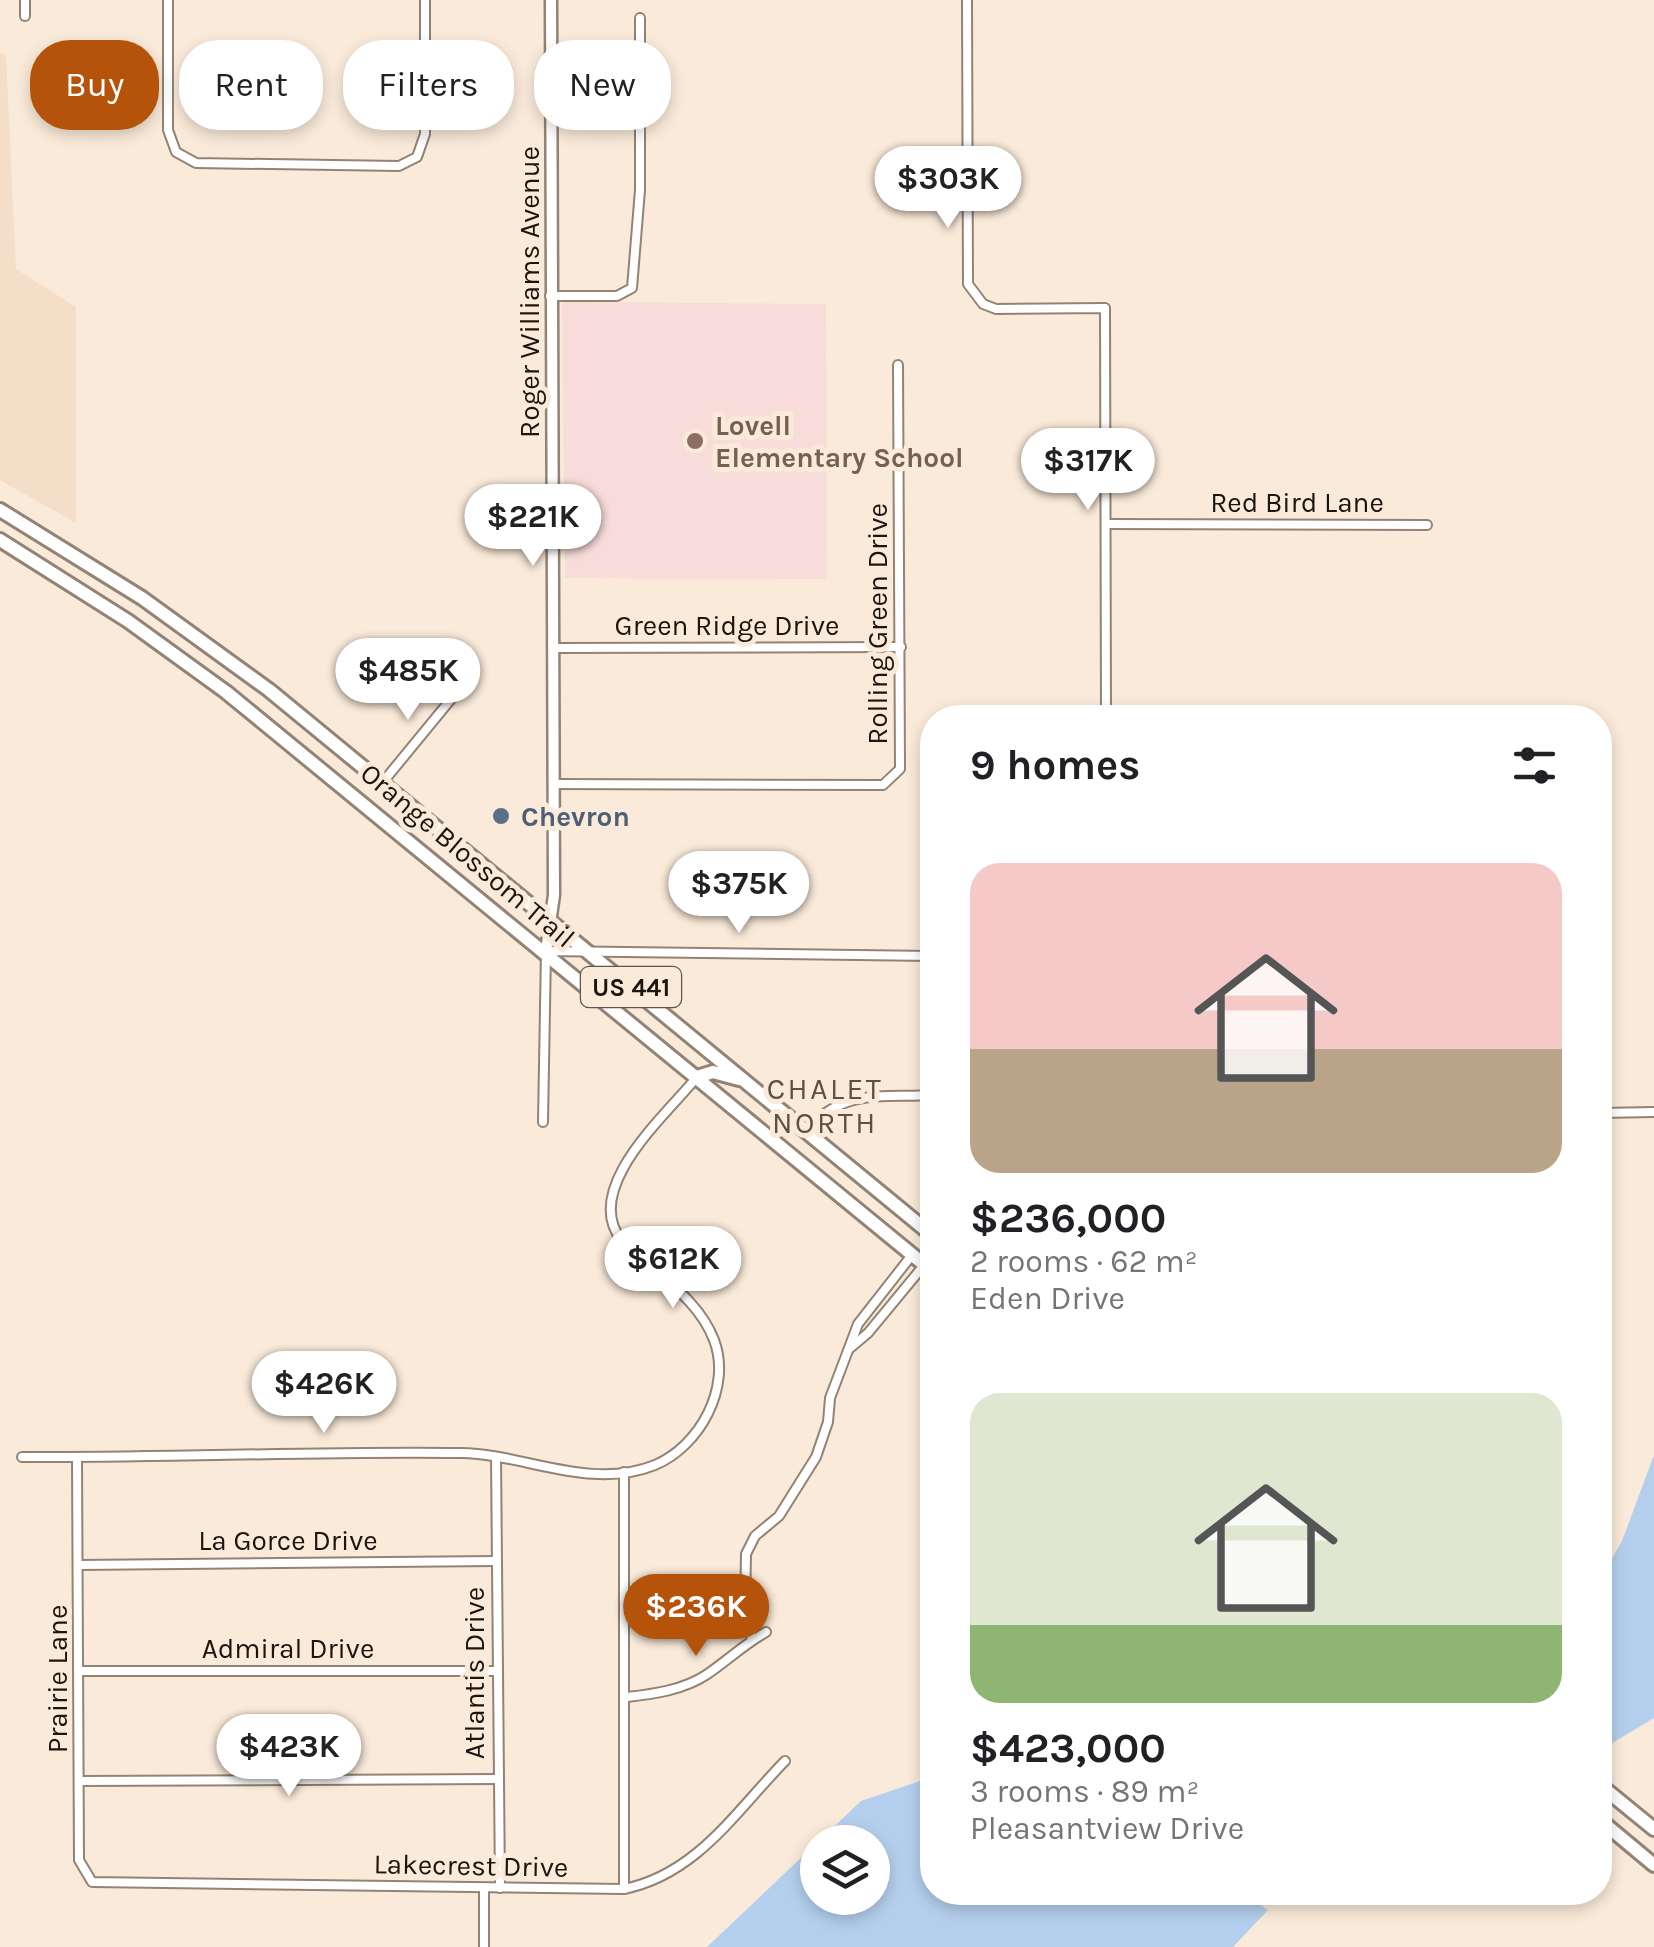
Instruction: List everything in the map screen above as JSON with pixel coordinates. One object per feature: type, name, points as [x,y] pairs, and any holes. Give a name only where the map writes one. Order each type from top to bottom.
[{"type":"main road","name":"Orange Blossom Trail","points":[[0,510],[192,633],[382,782],[920,1226]]},
{"type":"main road","name":"Orange Blossom Trail","points":[[0,540],[177,655],[366,802],[920,1260]]},
{"type":"main road","points":[[177,655],[192,633]]},
{"type":"main road","points":[[366,802],[382,782]]},
{"type":"main road","points":[[697,1077],[713,1072],[746,1081]]},
{"type":"main road","points":[[1612,1795],[1654,1829]]},
{"type":"main road","points":[[1612,1830],[1654,1865]]},
{"type":"street","points":[[25,0],[25,16]]},
{"type":"street","points":[[168,0],[168,130],[176,152],[196,163],[399,166],[418,157],[425,134],[425,0]]},
{"type":"street","name":"Roger Williams Avenue","points":[[543,1122],[554,784],[551,0]]},
{"type":"street","points":[[967,0],[968,284],[983,304],[996,309],[1105,308],[1106,705]]},
{"type":"street","points":[[550,296],[617,296],[632,288],[640,190],[640,18]]},
{"type":"street","name":"Rolling Green Drive","points":[[554,784],[884,785],[900,770],[898,365]]},
{"type":"street","name":"Red Bird Lane","points":[[1106,524],[1428,526]]},
{"type":"street","name":"Green Ridge Drive","points":[[553,648],[900,647]]},
{"type":"street","points":[[382,782],[462,687]]},
{"type":"street","points":[[546,952],[920,956]]},
{"type":"street","points":[[22,1457],[466,1453],[560,1472],[624,1472],[655,1465],[691,1439],[710,1410],[718,1383],[715,1342],[699,1313],[622,1241],[610,1212],[616,1177],[697,1077]]},
{"type":"street","points":[[806,1131],[824,1110],[854,1099],[920,1096]]},
{"type":"street","points":[[1612,1113],[1654,1112]]},
{"type":"street","points":[[752,1640],[745,1609],[746,1554],[755,1536],[779,1516],[816,1457],[845,1352],[858,1324],[912,1254]]},
{"type":"street","points":[[845,1352],[868,1333],[920,1276]]},
{"type":"street","name":"Atlantis Drive","points":[[496,1457],[500,1888]]},
{"type":"street","name":"Prairie Lane","points":[[78,1458],[79,1860],[92,1882],[107,1885]]},
{"type":"street","points":[[624,1472],[624,1889]]},
{"type":"street","name":"La Gorce Drive","points":[[79,1564],[496,1561]]},
{"type":"street","points":[[627,1697],[657,1694],[692,1682],[766,1632]]},
{"type":"street","name":"Admiral Drive","points":[[80,1671],[496,1671]]},
{"type":"street","name":"Lakecrest Drive","points":[[107,1885],[624,1889],[654,1883],[694,1859],[785,1762]]},
{"type":"street","points":[[79,1781],[498,1779]]},
{"type":"street","points":[[484,1888],[484,1947]]},
{"type":"shaded area","points":[[0,53],[6,55],[16,269],[76,307],[76,523],[0,480]]},
{"type":"shaded area","name":"Lovell Elementary School","points":[[562,302],[826,304],[827,579],[565,578]]},
{"type":"water","points":[[1654,1455],[1654,1718],[1612,1743],[1612,1558]]},
{"type":"water","points":[[920,1781],[920,1905],[1260,1905],[1268,1910],[1233,1947],[707,1947],[800,1859],[800,1915],[890,1915],[890,1825],[836,1825],[861,1801]]},
{"type":"place","name":"Lovell Elementary School","points":[[695,441]]},
{"type":"place","name":"Chevron","points":[[501,816]]},
{"type":"district","name":"CHALET NORTH","points":[[825,1106]]}]
